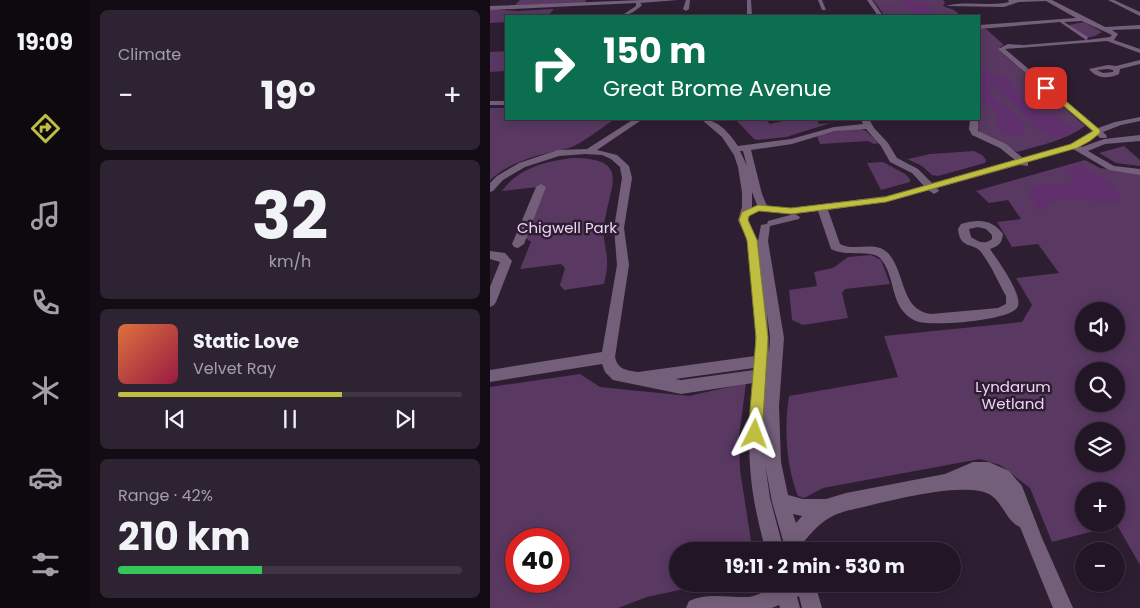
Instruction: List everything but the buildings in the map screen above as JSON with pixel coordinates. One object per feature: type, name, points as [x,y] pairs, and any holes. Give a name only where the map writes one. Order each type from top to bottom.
[{"type":"street","points":[[516,8],[526,0]]},
{"type":"street","points":[[562,6],[567,0]]},
{"type":"street","points":[[490,8],[562,6],[592,2],[637,5],[654,1],[676,0]]},
{"type":"street","points":[[686,8],[688,0]]},
{"type":"street","points":[[748,0],[750,15]]},
{"type":"street","points":[[820,0],[824,9]]},
{"type":"street","points":[[869,0],[880,15]]},
{"type":"street","points":[[949,4],[1004,5],[1044,0]]},
{"type":"street","points":[[1048,0],[1082,19],[1107,30],[1140,27]]},
{"type":"street","points":[[1110,0],[1140,14]]},
{"type":"street","points":[[949,4],[960,12]]},
{"type":"street","points":[[1119,4],[1132,4]]},
{"type":"street","points":[[625,15],[637,5]]},
{"type":"street","points":[[980,27],[1082,19]]},
{"type":"street","points":[[1062,23],[1086,38]]},
{"type":"street","points":[[1107,30],[1109,34],[1105,37],[1140,51]]},
{"type":"street","points":[[1109,141],[1008,54],[1006,50],[1021,46],[1111,40]]},
{"type":"street","points":[[1116,68],[1140,62]]},
{"type":"street","points":[[490,101],[505,101]]},
{"type":"street","points":[[1077,148],[1098,131],[1119,123],[1140,119]]},
{"type":"street","points":[[587,151],[594,140],[626,120]]},
{"type":"street","points":[[587,151],[636,120]]},
{"type":"street","points":[[712,120],[741,148],[751,162],[756,194],[765,209],[774,214],[768,225],[763,242],[777,338],[768,367]]},
{"type":"street","points":[[974,120],[973,130],[975,133],[1003,146],[1025,163]]},
{"type":"street","points":[[741,148],[792,141],[867,122],[885,145],[893,160],[915,171],[934,190]]},
{"type":"street","points":[[746,220],[753,209],[783,211],[823,210],[891,205],[934,190],[1077,148],[1109,141],[1140,138]]},
{"type":"street","points":[[741,148],[747,202],[746,220],[752,240],[768,367],[763,433],[765,465],[763,508],[772,542]]},
{"type":"street","points":[[1077,148],[1112,168],[1140,172]]},
{"type":"street","points":[[490,189],[511,171],[535,159],[558,153],[587,151],[614,157],[624,166],[627,174],[619,219],[623,265],[608,357],[608,363],[614,372],[681,387],[768,367]]},
{"type":"street","points":[[518,244],[541,187]]},
{"type":"street","points":[[746,220],[755,228],[784,218],[823,210]]},
{"type":"street","points":[[823,210],[832,241],[839,249],[847,252],[878,251],[884,256],[904,304],[910,312],[921,318],[931,319],[998,313],[1008,310],[1012,306],[1012,296],[983,246]]},
{"type":"street","points":[[490,255],[501,256],[506,261],[490,302]]},
{"type":"street","points":[[490,376],[608,357]]},
{"type":"street","points":[[765,465],[781,502],[792,542]]},
{"type":"street","points":[[781,502],[803,508],[826,508],[846,502],[946,482],[980,482],[994,486],[1007,497],[1034,541],[1063,608]]},
{"type":"street","points":[[796,542],[808,524],[826,508]]},
{"type":"street","points":[[696,608],[711,605],[751,606],[789,592]]},
{"type":"street","points":[[796,592],[810,607]]},
{"type":"green space","points":[[520,0],[586,0],[585,3],[515,5]]},
{"type":"green space","points":[[873,0],[943,0],[945,3],[943,6],[954,10],[960,15],[884,15]]},
{"type":"green space","points":[[490,9],[518,11],[554,9],[549,15],[505,15],[505,22],[490,23]]},
{"type":"green space","points":[[1084,22],[1102,32],[1086,38],[1066,23],[1069,25]]},
{"type":"green space","points":[[980,29],[986,29],[1004,45],[1000,47],[1000,51],[1085,126],[1061,139],[1017,152],[980,133],[977,126],[979,121]]},
{"type":"green space","points":[[505,51],[505,71],[490,72],[490,52]]},
{"type":"green space","points":[[490,108],[505,108],[505,120],[614,120],[574,146],[518,162],[490,180]]},
{"type":"green space","points":[[736,120],[766,120],[770,124],[787,120],[817,120],[819,124],[831,123],[786,137],[754,139]]},
{"type":"green space","points":[[861,129],[879,143],[874,144],[868,141],[820,144],[817,136],[840,130]]},
{"type":"green space","points":[[1124,146],[1140,160],[1140,166],[1116,163],[1099,153]]},
{"type":"green space","points":[[974,151],[982,155],[986,160],[985,163],[938,176],[932,175],[922,166],[903,157],[908,159],[930,154]]},
{"type":"green space","name":"Chigwell Park","points":[[572,158],[591,159],[604,163],[610,169],[613,178],[604,232],[607,270],[604,284],[564,290],[560,285],[565,268],[561,264],[520,269],[531,242],[527,239],[522,239],[539,187],[502,191],[525,171],[553,161]]},
{"type":"green space","name":"Lyndarum Wetland","points":[[1085,160],[1100,168],[1140,174],[1140,565],[1121,532],[1125,532],[1125,482],[1075,482],[1075,532],[1090,532],[1052,542],[1030,488],[1000,465],[980,459],[823,488],[804,498],[798,496],[791,472],[787,446],[786,433],[789,396],[898,377],[884,336],[1022,322],[1032,305],[1016,278],[1059,273],[1038,244],[1012,247],[997,222],[1021,219],[1008,200],[989,203],[976,191]]},
{"type":"green space","points":[[883,162],[905,174],[910,179],[910,182],[881,190],[867,163]]},
{"type":"green space","points":[[871,255],[881,260],[890,284],[845,289],[842,293],[848,318],[803,325],[792,320],[789,290],[817,286],[814,272],[833,268],[848,257]]},
{"type":"green space","points":[[580,374],[600,387],[689,396],[746,383],[739,437],[740,470],[751,542],[669,542],[670,592],[647,597],[618,608],[490,608],[490,387]]},
{"type":"shaded area","points":[[902,0],[921,2],[929,7],[934,15],[912,15]]},
{"type":"shaded area","points":[[980,72],[993,73],[1006,78],[1028,105],[1063,122],[1073,130],[1059,137],[1045,134],[997,87],[991,86],[987,88],[992,96],[1016,114],[1024,126],[1024,132],[1008,136],[1002,133],[995,111],[980,100]]},
{"type":"shaded area","points":[[1082,164],[1117,188],[1121,200],[1101,202],[1060,200],[1051,203],[1042,209],[1043,212],[1040,213],[1030,195],[1031,190],[1042,185],[1073,182],[1074,178],[1063,170]]},
{"type":"route","points":[[755,434],[762,360],[762,338],[752,240],[750,231],[743,220],[745,214],[758,208],[791,211],[886,200],[1074,146],[1087,140],[1098,131],[1046,88]]}]
